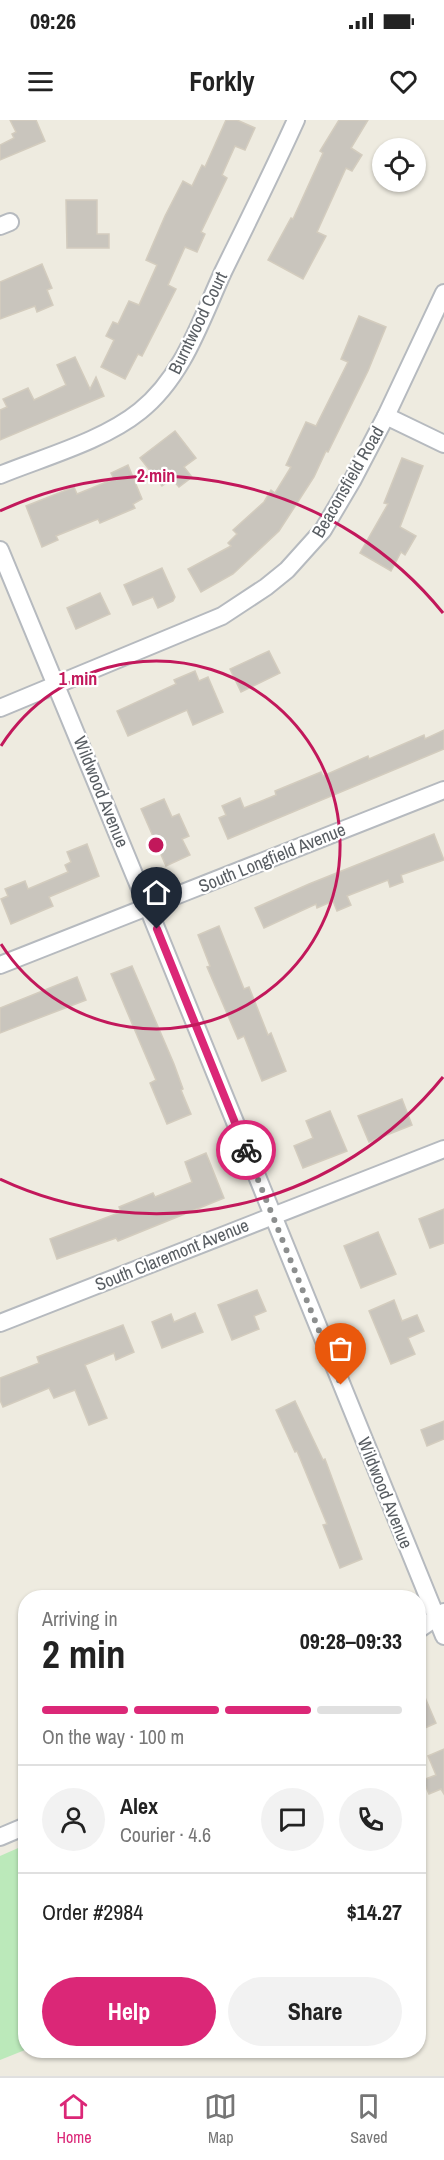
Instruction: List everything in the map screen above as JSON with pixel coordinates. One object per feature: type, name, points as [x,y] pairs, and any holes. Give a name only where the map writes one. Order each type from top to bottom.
[{"type":"street","name":"Burntwood Court","points":[[0,475],[104,434],[142,410],[161,391],[172,377],[192,340],[296,120]]},
{"type":"street","name":"Beaconsfield Road","points":[[0,708],[222,616],[287,570],[323,530],[352,481],[386,416],[444,293]]},
{"type":"street","points":[[386,416],[444,444]]},
{"type":"street","name":"Wildwood Avenue","points":[[0,550],[272,1216],[440,1615],[444,1636]]},
{"type":"street","name":"South Longfield Avenue","points":[[0,965],[444,790]]},
{"type":"street","name":"South Claremont Avenue","points":[[0,1323],[444,1149]]},
{"type":"street","points":[[426,1625],[440,1615]]},
{"type":"street","points":[[0,1836],[18,1829]]},
{"type":"green space","points":[[18,1848],[18,2053],[0,2060],[0,1856]]},
{"type":"building","points":[[10,120],[36,120],[45,141],[0,160],[0,145],[14,138],[12,134],[16,132]]},
{"type":"building","points":[[226,120],[237,120],[255,128],[245,150],[235,146],[222,175],[227,178],[201,232],[205,234],[197,252],[185,247],[168,285],[176,289],[142,356],[138,354],[125,379],[101,367],[114,340],[106,336],[113,322],[118,324],[129,301],[139,305],[157,265],[146,260],[165,216],[183,181],[192,186],[202,165],[205,167]]},
{"type":"building","points":[[339,120],[368,120],[351,148],[362,155],[352,171],[346,168],[317,232],[326,236],[303,279],[268,260],[291,218],[293,219],[323,153],[320,151]]},
{"type":"building","points":[[66,200],[97,200],[97,234],[109,234],[109,248],[67,248]]},
{"type":"building","points":[[42,264],[52,288],[47,290],[53,305],[37,312],[35,306],[0,319],[0,282]]},
{"type":"building","points":[[359,316],[386,327],[368,371],[314,477],[279,531],[233,574],[201,592],[188,569],[231,546],[228,543],[237,534],[233,530],[264,502],[271,490],[275,493],[291,467],[286,465],[306,422],[316,426],[348,362],[341,359]]},
{"type":"building","points":[[75,357],[90,389],[96,377],[104,396],[0,440],[0,410],[7,407],[3,399],[28,388],[34,400],[66,385],[57,365]]},
{"type":"building","points":[[175,431],[196,458],[184,467],[192,477],[179,487],[172,479],[162,486],[140,458]]},
{"type":"building","points":[[402,458],[423,466],[400,527],[416,536],[405,555],[401,552],[391,571],[360,553],[388,504],[384,503]]},
{"type":"building","points":[[128,465],[142,499],[133,504],[135,508],[100,523],[98,519],[56,536],[58,540],[42,547],[26,506],[74,487],[77,494],[114,479],[111,473]]},
{"type":"building","points":[[162,568],[175,597],[173,601],[158,608],[153,597],[133,605],[124,585]]},
{"type":"building","points":[[100,593],[110,614],[76,629],[67,608]]},
{"type":"building","points":[[269,651],[280,673],[241,692],[230,669]]},
{"type":"building","points":[[195,671],[199,681],[208,677],[223,712],[193,725],[187,710],[128,736],[117,711],[176,684],[174,680]]},
{"type":"building","points":[[444,730],[444,749],[228,839],[219,818],[226,815],[222,806],[240,798],[244,808],[276,795],[275,791],[321,772],[323,776],[368,756],[369,759],[424,735],[425,739]]},
{"type":"building","points":[[164,799],[172,817],[179,814],[189,836],[182,839],[190,855],[166,866],[141,809]]},
{"type":"building","points":[[434,834],[444,860],[401,875],[403,882],[390,887],[388,880],[347,896],[351,905],[337,911],[333,901],[317,908],[316,904],[264,928],[255,908]]},
{"type":"building","points":[[87,844],[99,876],[49,897],[53,906],[11,924],[1,899],[8,896],[5,889],[25,881],[28,889],[68,872],[65,865],[71,862],[67,852]]},
{"type":"building","points":[[219,926],[244,989],[249,987],[268,1035],[271,1033],[286,1071],[262,1081],[244,1036],[238,1039],[207,967],[210,966],[198,935]]},
{"type":"building","points":[[132,966],[174,1064],[191,1114],[167,1124],[150,1083],[156,1080],[111,974]]},
{"type":"building","points":[[77,977],[86,1000],[0,1033],[0,1008]]},
{"type":"building","points":[[402,1099],[412,1125],[369,1142],[358,1116]]},
{"type":"building","points":[[330,1111],[347,1151],[303,1168],[294,1146],[313,1138],[306,1121]]},
{"type":"building","points":[[206,1153],[224,1198],[118,1241],[116,1238],[57,1259],[50,1239],[121,1212],[119,1207],[153,1193],[155,1197],[192,1182],[185,1162]]},
{"type":"building","points":[[444,1209],[444,1243],[430,1248],[419,1219]]},
{"type":"building","points":[[378,1232],[396,1274],[361,1288],[344,1246]]},
{"type":"building","points":[[257,1290],[266,1311],[254,1316],[259,1329],[232,1340],[218,1305]]},
{"type":"building","points":[[394,1300],[402,1321],[417,1315],[424,1331],[408,1338],[415,1354],[391,1364],[369,1311]]},
{"type":"building","points":[[195,1313],[203,1332],[162,1348],[152,1322],[171,1314],[174,1322]]},
{"type":"building","points":[[123,1325],[134,1352],[116,1360],[114,1353],[85,1365],[107,1418],[89,1425],[75,1390],[54,1398],[49,1388],[3,1407],[0,1400],[0,1378],[39,1363],[37,1357]]},
{"type":"building","points":[[295,1401],[323,1460],[325,1459],[362,1559],[340,1568],[323,1525],[327,1524],[297,1451],[295,1452],[276,1410]]},
{"type":"building","points":[[444,1421],[444,1439],[427,1446],[421,1430]]},
{"type":"building","points":[[426,1700],[436,1723],[426,1727]]},
{"type":"building","points":[[444,1749],[444,1794],[441,1789],[429,1794],[426,1787],[426,1779],[436,1775],[428,1756]]},
{"type":"way so far","points":[[246,1150],[341,1385]]},
{"type":"route","points":[[157,929],[246,1150]]}]
